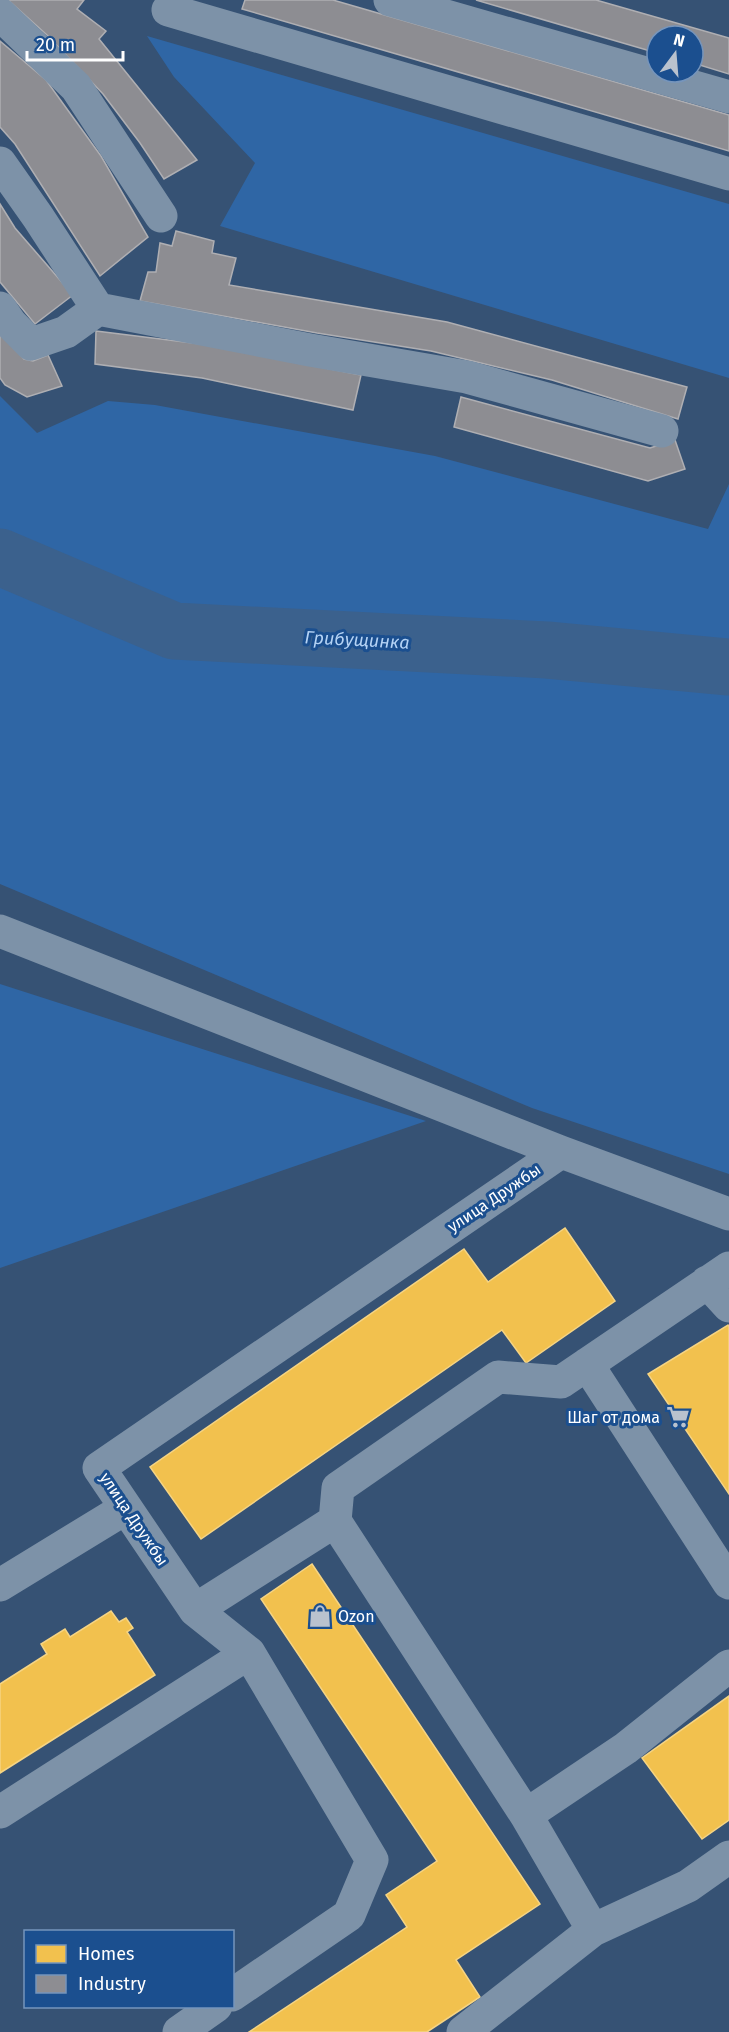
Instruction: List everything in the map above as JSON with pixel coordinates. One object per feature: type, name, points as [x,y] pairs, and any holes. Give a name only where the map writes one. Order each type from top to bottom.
[{"type":"street","points":[[390,0],[729,97]]},
{"type":"street","points":[[168,10],[227,14],[729,174]]},
{"type":"street","points":[[0,14],[76,87],[161,216]]},
{"type":"street","points":[[0,163],[39,217],[98,309],[310,350],[467,377],[662,431]]},
{"type":"street","points":[[0,308],[11,324],[31,344],[66,332],[98,309]]},
{"type":"street","points":[[0,931],[561,1152],[729,1214]]},
{"type":"street","name":"улица Дружбы","points":[[234,1994],[349,1915],[372,1860],[249,1653],[195,1610],[99,1468],[561,1152]]},
{"type":"street","points":[[593,1930],[526,1815],[335,1521],[338,1488],[498,1377],[561,1382],[718,1275],[729,1306]]},
{"type":"street","points":[[587,1364],[729,1583]]},
{"type":"street","points":[[0,1585],[126,1508]]},
{"type":"street","points":[[195,1610],[335,1521]]},
{"type":"street","points":[[0,1812],[249,1653]]},
{"type":"street","points":[[526,1815],[626,1748],[729,1666]]},
{"type":"street","points":[[463,2032],[593,1930],[688,1886],[729,1857]]},
{"type":"street","points":[[179,2032],[215,2008]]},
{"type":"shaded area","points":[[147,36],[729,204],[729,378],[220,226],[255,163],[174,77]]},
{"type":"shaded area","points":[[0,396],[37,433],[108,401],[155,405],[435,456],[708,529],[729,484],[729,1174],[532,1108],[0,884]]},
{"type":"shaded area","points":[[0,984],[426,1121],[0,1268]]},
{"type":"building: Homes","points":[[565,1228],[615,1301],[526,1363],[502,1330],[201,1539],[150,1467],[464,1249],[488,1282]]},
{"type":"building: Homes","points":[[728,1325],[729,1327],[729,1494],[648,1374]]},
{"type":"building: Homes","points":[[312,1564],[540,1904],[456,1960],[480,1997],[427,2032],[249,2032],[407,1927],[386,1895],[437,1861],[261,1599]]},
{"type":"building: Homes","points":[[111,1611],[119,1622],[126,1618],[133,1628],[127,1632],[155,1675],[0,1773],[0,1684],[47,1654],[41,1644],[65,1629],[70,1637]]},
{"type":"building: Homes","points":[[729,1696],[729,1820],[702,1839],[642,1758]]},
{"type":"building: Industry","points":[[8,0],[84,0],[77,9],[106,31],[99,39],[197,160],[164,179],[103,94],[47,35]]},
{"type":"building: Industry","points":[[245,0],[333,0],[729,115],[729,151],[242,9]]},
{"type":"building: Industry","points":[[476,0],[596,0],[680,24],[645,24],[645,49]]},
{"type":"building: Industry","points":[[705,31],[729,38],[729,74],[705,67]]},
{"type":"building: Industry","points":[[0,41],[46,80],[101,156],[148,237],[100,276],[15,144],[0,127]]},
{"type":"building: Industry","points":[[0,204],[15,228],[73,295],[35,324],[0,282]]},
{"type":"building: Industry","points":[[176,231],[214,241],[212,253],[236,258],[229,285],[447,322],[687,387],[678,419],[552,380],[431,351],[140,301],[148,272],[156,272],[160,243],[172,246]]},
{"type":"building: Industry","points":[[0,330],[24,359],[33,361],[48,355],[62,386],[27,397],[5,385],[0,378]]},
{"type":"building: Industry","points":[[96,331],[209,345],[361,375],[353,410],[202,378],[95,364]]},
{"type":"building: Industry","points":[[461,397],[650,448],[675,440],[685,469],[648,481],[454,427]]},
{"type":"waterway","name":"Грибущинка","points":[[0,557],[174,631],[547,650],[729,667]]},
{"type":"place","name":"Шаг от дома","points":[[678,1417]]},
{"type":"place","name":"Ozon","points":[[320,1616]]}]
